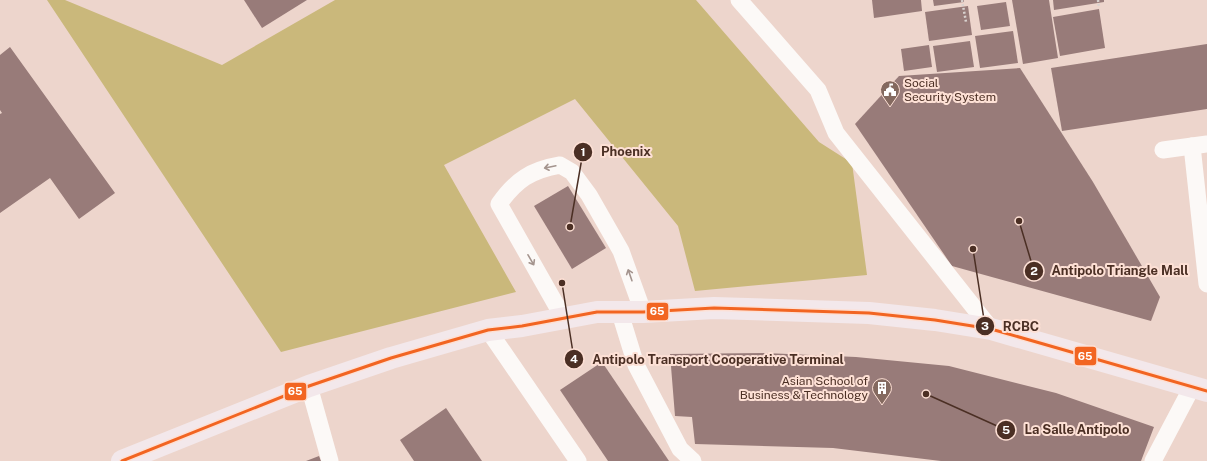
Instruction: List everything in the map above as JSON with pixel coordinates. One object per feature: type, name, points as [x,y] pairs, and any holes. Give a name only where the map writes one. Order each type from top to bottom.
[{"type":"main road","points":[[122,461],[309,386],[391,358],[488,330],[522,326],[563,317],[597,312],[620,313],[714,308],[868,313],[935,320],[991,329],[1199,389]]},
{"type":"lane","points":[[739,0],[818,90],[836,133],[991,329]]},
{"type":"lane","points":[[1163,150],[1200,145],[1207,284]]},
{"type":"lane","points":[[563,317],[499,204],[508,190],[524,177],[541,168],[560,165],[572,172],[622,250],[643,312]]},
{"type":"lane","points":[[620,313],[636,365],[680,449],[693,461]]},
{"type":"lane","points":[[488,330],[578,461]]},
{"type":"lane","points":[[309,386],[330,461]]},
{"type":"lane","points":[[1153,461],[1199,389]]},
{"type":"path","points":[[962,0],[966,22]]},
{"type":"path","points":[[1098,0],[1099,8]]},
{"type":"shaded area","points":[[47,0],[65,0],[222,65],[335,0],[696,0],[819,142],[852,163],[867,275],[695,291],[678,226],[575,99],[444,165],[516,292],[281,352]]},
{"type":"building","points":[[244,0],[307,0],[262,28]]},
{"type":"building","points":[[872,0],[921,0],[922,11],[874,18]]},
{"type":"building","points":[[933,0],[964,0],[964,2],[934,6]]},
{"type":"building","points":[[1012,0],[1049,0],[1058,58],[1023,64]]},
{"type":"building","points":[[1053,0],[1104,0],[1104,2],[1054,10]]},
{"type":"building","points":[[1006,2],[1010,26],[981,30],[977,6]]},
{"type":"building","points":[[968,6],[972,35],[929,41],[925,12]]},
{"type":"building","points":[[1099,9],[1105,48],[1060,56],[1053,17]]},
{"type":"building","points":[[1013,31],[1018,63],[980,68],[975,36]]},
{"type":"building","points":[[970,41],[974,67],[937,72],[933,46]]},
{"type":"building","points":[[1207,44],[1207,109],[1062,131],[1051,68]]},
{"type":"building","points":[[929,45],[932,67],[904,71],[901,49]]},
{"type":"building","points":[[10,47],[115,193],[79,219],[50,178],[0,213],[0,114],[2,113],[0,110],[0,55]]},
{"type":"building","points":[[1020,68],[1093,182],[1160,297],[1151,321],[952,266],[855,124],[899,76]]},
{"type":"building","points":[[568,186],[606,248],[572,269],[534,206]]},
{"type":"building","name":"Asian School of Business & Technology","points":[[765,353],[856,357],[949,366],[1056,393],[1154,427],[1141,461],[941,461],[833,448],[695,444],[692,417],[675,416],[670,354]]},
{"type":"building","points":[[602,362],[669,461],[608,461],[560,390]]},
{"type":"building","points":[[446,408],[482,461],[414,461],[400,440]]},
{"type":"building","points":[[319,456],[321,461],[306,461]]},
{"type":"transit line","name":"65","points":[[122,461],[309,386],[391,358],[488,330],[522,326],[597,312],[643,312],[714,308],[869,313],[935,320],[991,329],[1207,391]]},
{"type":"place","name":"Social Security System","points":[[890,107]]},
{"type":"place","name":"Antipolo Triangle Mall","points":[[1019,221]]},
{"type":"place","name":"Phoenix","points":[[570,227]]},
{"type":"place","name":"RCBC","points":[[973,249]]},
{"type":"place","name":"Antipolo Transport Cooperative Terminal","points":[[562,283]]},
{"type":"place","name":"La Salle Antipolo","points":[[926,394]]},
{"type":"place","name":"Asian School of Business & Technology","points":[[882,405]]}]
